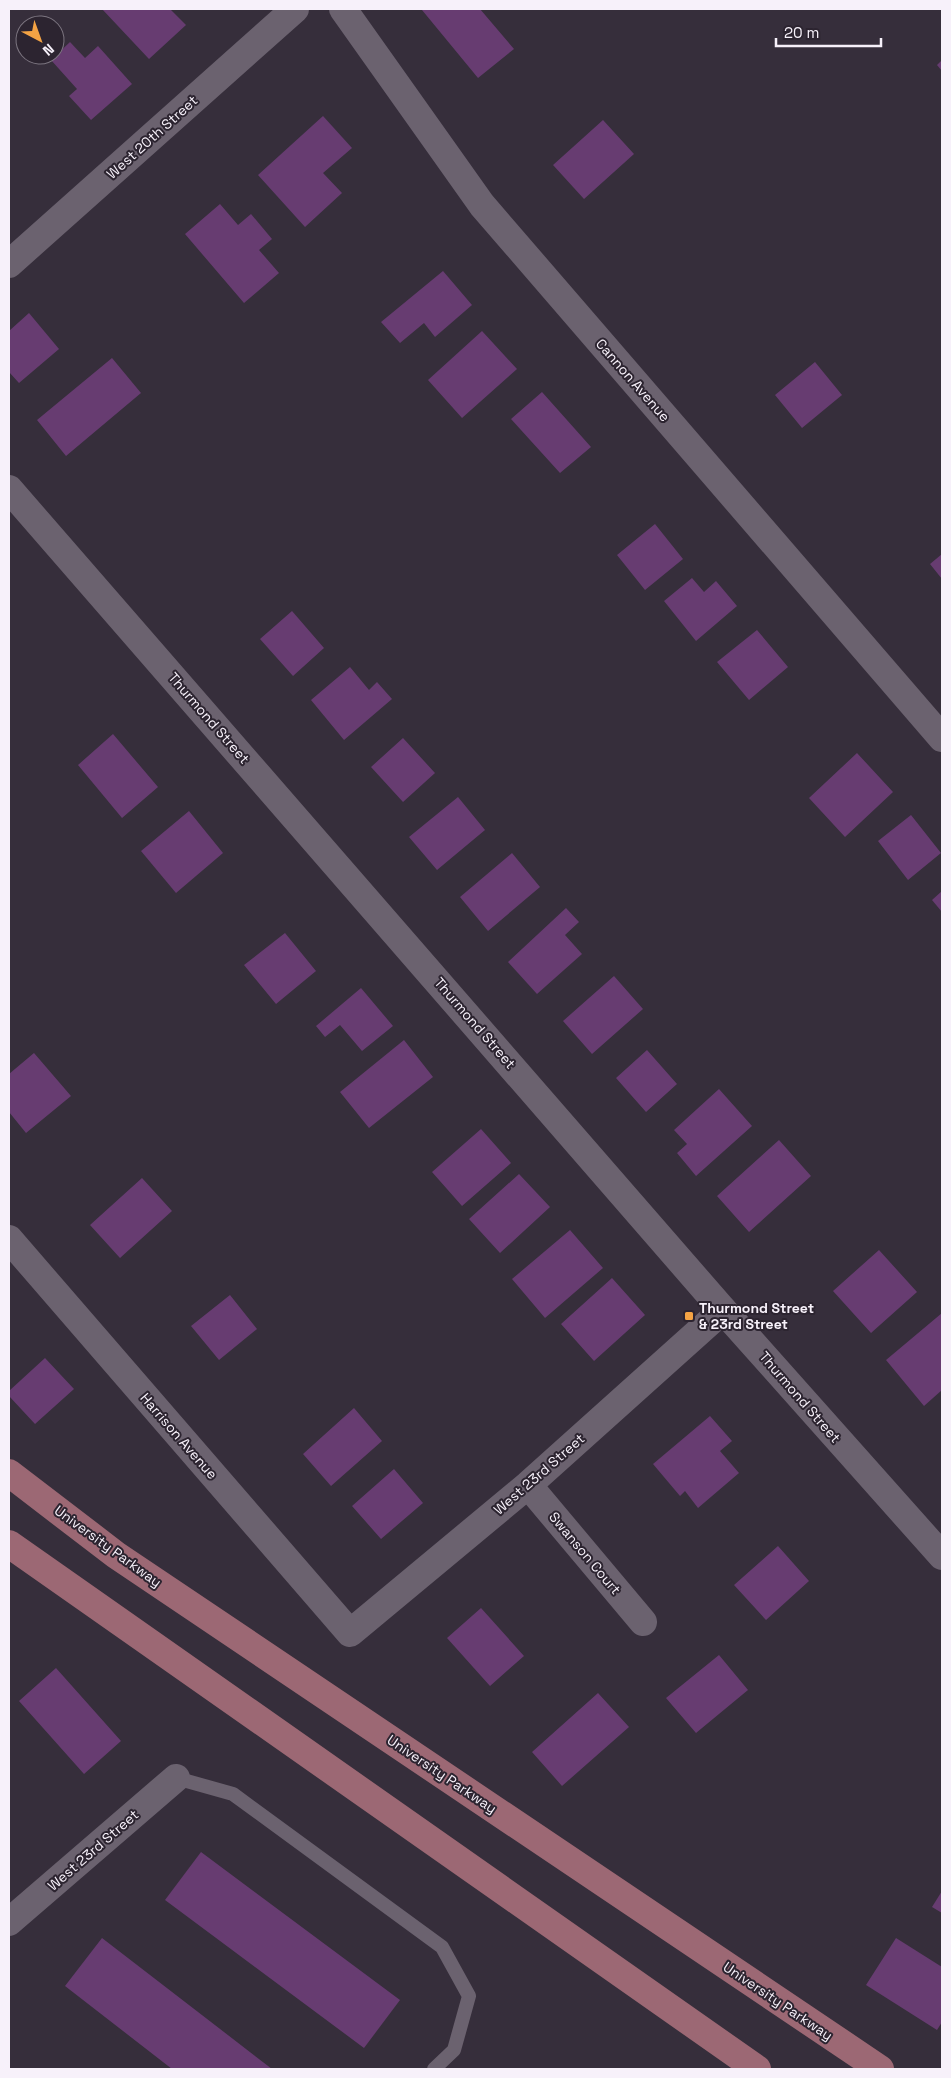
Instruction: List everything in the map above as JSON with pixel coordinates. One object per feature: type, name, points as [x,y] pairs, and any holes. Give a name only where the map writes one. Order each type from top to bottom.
[{"type":"main road","name":"University Parkway","points":[[9,1473],[116,1555],[880,2069]]},
{"type":"main road","points":[[9,1544],[757,2069]]},
{"type":"street","name":"West 20th Street","points":[[9,264],[295,9]]},
{"type":"street","name":"Cannon Avenue","points":[[343,9],[482,205],[942,738]]},
{"type":"street","name":"Thurmond Street","points":[[9,490],[723,1310],[942,1556]]},
{"type":"street","name":"Harrison Avenue","points":[[9,1239],[350,1633]]},
{"type":"street","name":"West 23rd Street","points":[[350,1633],[528,1485],[723,1310]]},
{"type":"street","name":"Swanson Court","points":[[528,1485],[643,1622]]},
{"type":"street","name":"West 23rd Street","points":[[9,1922],[176,1778]]},
{"type":"lane","points":[[176,1778],[233,1794],[442,1947],[469,1996],[454,2050],[434,2069]]},
{"type":"building","points":[[102,9],[170,9],[186,25],[149,59]]},
{"type":"building","points":[[423,9],[480,9],[514,49],[478,78]]},
{"type":"building","points":[[70,42],[85,58],[98,46],[132,84],[91,120],[69,96],[77,89],[55,65],[65,65],[65,47]]},
{"type":"building","points":[[942,60],[942,71],[937,65]]},
{"type":"building","points":[[323,116],[352,148],[323,173],[342,193],[305,227],[258,175]]},
{"type":"building","points":[[603,120],[634,154],[584,199],[553,165]]},
{"type":"building","points":[[220,204],[238,225],[251,214],[272,239],[259,250],[279,273],[244,303],[185,234]]},
{"type":"building","points":[[443,271],[472,305],[435,337],[424,323],[400,343],[381,322]]},
{"type":"building","points":[[29,313],[59,349],[19,383],[9,372],[9,331]]},
{"type":"building","points":[[482,331],[517,369],[462,418],[428,380]]},
{"type":"building","points":[[112,358],[141,393],[66,456],[37,420]]},
{"type":"building","points":[[815,362],[842,395],[802,428],[775,395]]},
{"type":"building","points":[[542,392],[591,447],[560,473],[511,419]]},
{"type":"building","points":[[655,524],[683,559],[645,590],[617,555]]},
{"type":"building","points":[[942,554],[942,579],[930,564]]},
{"type":"building","points":[[692,578],[704,592],[716,581],[737,606],[696,641],[664,601]]},
{"type":"building","points":[[292,611],[324,648],[293,676],[260,639]]},
{"type":"building","points":[[757,630],[788,667],[749,700],[717,662]]},
{"type":"building","points":[[350,667],[369,690],[377,682],[392,699],[344,740],[311,700]]},
{"type":"building","points":[[113,734],[158,787],[122,818],[78,765]]},
{"type":"building","points":[[403,738],[435,773],[403,802],[371,767]]},
{"type":"building","points":[[857,753],[893,792],[845,837],[809,798]]},
{"type":"building","points":[[458,797],[485,830],[437,870],[409,837]]},
{"type":"building","points":[[189,811],[223,853],[176,893],[141,851]]},
{"type":"building","points":[[911,815],[941,853],[908,880],[878,841]]},
{"type":"building","points":[[512,853],[540,887],[488,931],[460,897]]},
{"type":"building","points":[[942,891],[942,912],[932,900]]},
{"type":"building","points":[[566,908],[579,922],[565,935],[582,954],[537,994],[508,962]]},
{"type":"building","points":[[285,933],[316,971],[276,1004],[244,965]]},
{"type":"building","points":[[614,976],[643,1009],[592,1054],[563,1021]]},
{"type":"building","points":[[361,988],[393,1026],[362,1051],[340,1025],[325,1037],[316,1026]]},
{"type":"building","points":[[404,1040],[433,1077],[369,1128],[340,1092]]},
{"type":"building","points":[[647,1050],[677,1084],[646,1112],[616,1078]]},
{"type":"building","points":[[34,1053],[71,1096],[26,1133],[9,1112],[9,1074]]},
{"type":"building","points":[[719,1089],[752,1126],[696,1176],[677,1153],[687,1144],[674,1130]]},
{"type":"building","points":[[481,1129],[511,1163],[462,1206],[432,1172]]},
{"type":"building","points":[[779,1140],[811,1176],[749,1232],[717,1196]]},
{"type":"building","points":[[519,1174],[550,1207],[500,1253],[469,1219]]},
{"type":"building","points":[[142,1178],[172,1211],[120,1258],[90,1225]]},
{"type":"building","points":[[570,1230],[603,1268],[545,1318],[512,1279]]},
{"type":"building","points":[[879,1250],[917,1292],[871,1333],[833,1291]]},
{"type":"building","points":[[612,1278],[645,1315],[594,1361],[561,1324]]},
{"type":"building","points":[[230,1295],[257,1329],[219,1360],[191,1326]]},
{"type":"building","points":[[942,1313],[942,1390],[924,1406],[886,1360]]},
{"type":"building","points":[[45,1358],[74,1389],[35,1424],[9,1396],[9,1391]]},
{"type":"building","points":[[354,1408],[382,1441],[331,1486],[303,1454]]},
{"type":"building","points":[[710,1416],[732,1441],[720,1451],[739,1473],[698,1508],[685,1491],[680,1496],[653,1464]]},
{"type":"building","points":[[394,1469],[423,1503],[381,1539],[352,1506]]},
{"type":"building","points":[[778,1546],[809,1581],[766,1620],[734,1585]]},
{"type":"building","points":[[481,1608],[524,1656],[490,1686],[447,1638]]},
{"type":"building","points":[[719,1655],[748,1690],[696,1733],[666,1698]]},
{"type":"building","points":[[56,1668],[121,1741],[84,1774],[19,1701]]},
{"type":"building","points":[[598,1693],[629,1727],[562,1786],[532,1752]]},
{"type":"building","points":[[201,1852],[400,2000],[364,2048],[165,1900]]},
{"type":"building","points":[[942,1891],[942,1913],[932,1907]]},
{"type":"building","points":[[102,1938],[272,2069],[172,2069],[65,1986]]},
{"type":"building","points":[[896,1938],[942,1967],[942,2022],[937,2030],[866,1985]]},
{"type":"place","name":"Thurmond Street & 23rd Street","points":[[689,1316]]}]
